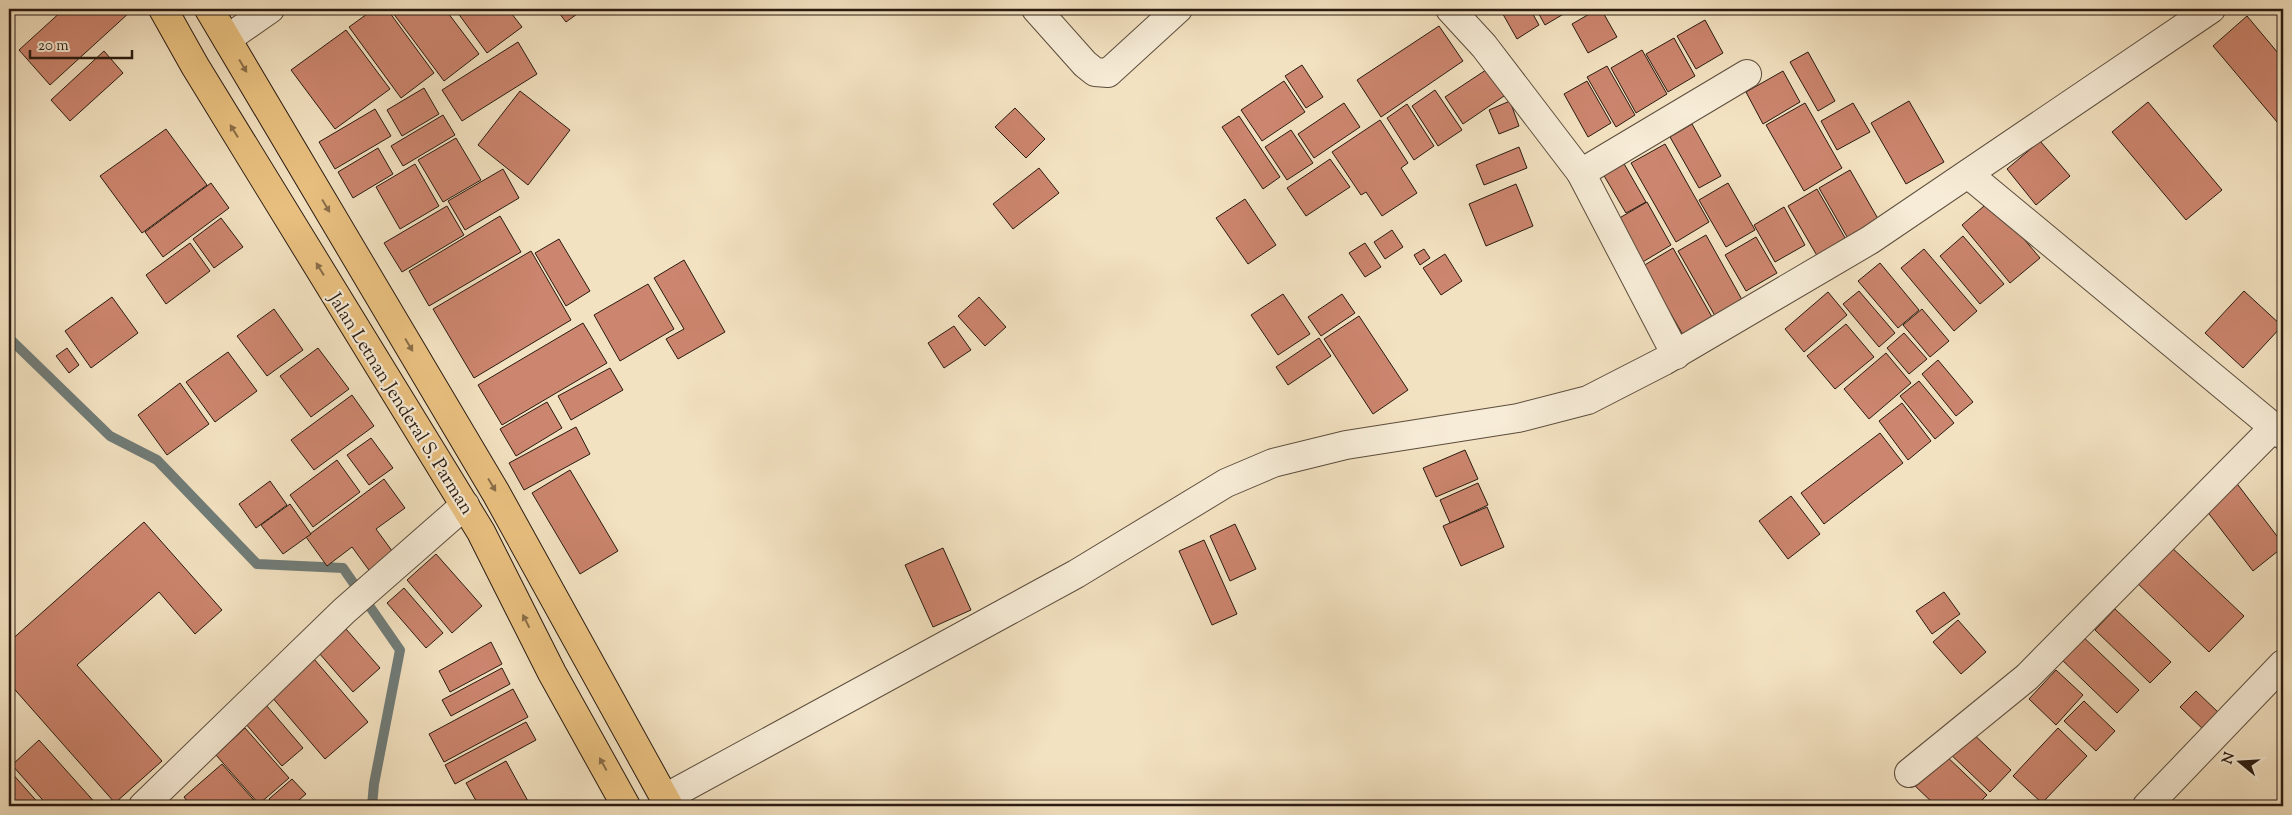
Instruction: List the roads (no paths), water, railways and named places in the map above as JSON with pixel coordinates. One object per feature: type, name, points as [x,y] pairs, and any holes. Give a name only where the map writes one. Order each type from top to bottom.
[{"type":"highway","name":"Jalan Letnan Jenderal S. Parman","points":[[163,9],[195,66],[481,532],[552,673],[626,806]]},
{"type":"highway","name":"Jalan Letnan Jenderal S. Parman","points":[[209,9],[496,493],[667,802]]},
{"type":"street","points":[[227,39],[270,9]]},
{"type":"street","points":[[1036,9],[1085,64],[1096,72],[1108,72],[1178,9]]},
{"type":"street","points":[[1450,9],[1484,46],[1581,173],[1676,355]]},
{"type":"street","points":[[667,802],[1076,574],[1226,483],[1273,463],[1346,445],[1518,418],[1588,400],[1676,355],[1870,240],[2211,9]]},
{"type":"street","points":[[1581,173],[1747,74]]},
{"type":"street","points":[[1909,773],[2027,677],[2279,431],[1968,174]]},
{"type":"street","points":[[143,806],[344,611],[465,505]]},
{"type":"street","points":[[2147,806],[2283,664]]},
{"type":"waterway","points":[[9,338],[110,436],[157,460],[257,564],[343,568],[400,650],[374,784],[372,806]]}]
